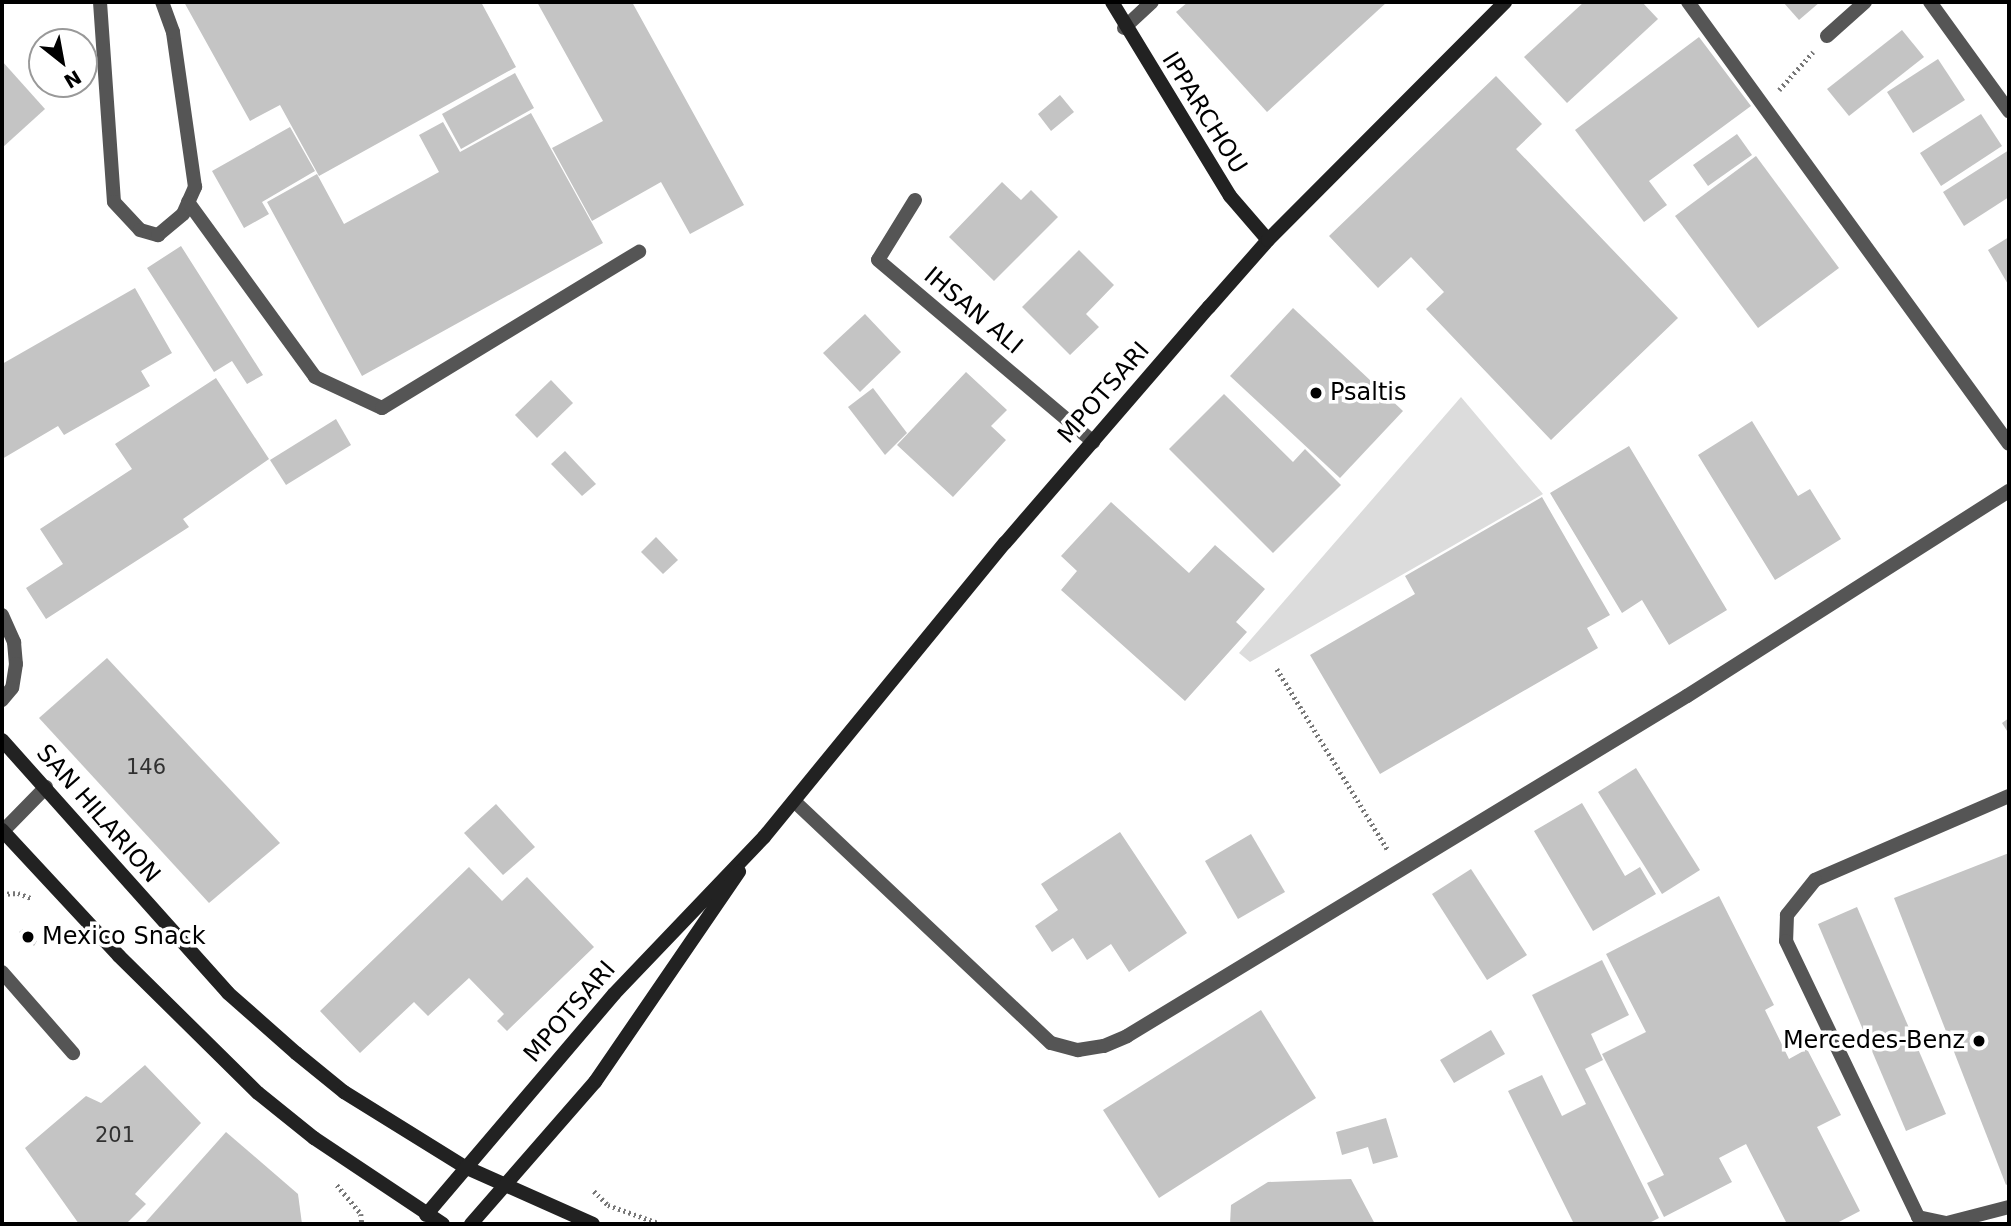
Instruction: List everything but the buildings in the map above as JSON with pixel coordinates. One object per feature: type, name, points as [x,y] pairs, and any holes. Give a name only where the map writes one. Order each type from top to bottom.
[{"type":"street","points":[[100,2],[114,202],[140,230],[158,235],[183,214],[195,187],[173,32],[162,2]]},
{"type":"street","name":"IPPARCHOU","points":[[1112,2],[1124,28],[1230,196],[1268,240]]},
{"type":"street","points":[[1124,28],[1152,2]]},
{"type":"street","name":"MPOTSARI","points":[[422,1219],[614,994],[764,837],[1093,442],[1268,240],[1505,2]]},
{"type":"street","points":[[1688,2],[2009,444]]},
{"type":"street","points":[[1827,36],[1866,2]]},
{"type":"street","points":[[1930,2],[2009,110]]},
{"type":"street","name":"IHSAN ALI","points":[[915,200],[878,260],[1093,442]]},
{"type":"street","points":[[188,202],[315,377],[382,408],[639,252]]},
{"type":"street","points":[[794,801],[1039,1033],[1051,1043],[1078,1050],[1127,1037],[2009,491]]},
{"type":"street","points":[[2,615],[14,642],[16,664],[12,688],[2,700]]},
{"type":"street","name":"SAN HILARION","points":[[2,740],[228,993],[296,1053],[344,1091],[465,1167],[593,1224]]},
{"type":"street","points":[[46,787],[2,831],[119,956],[258,1093],[422,1219],[443,1224]]},
{"type":"street","points":[[2009,796],[1815,880],[1787,915],[1786,941],[1918,1217],[1947,1224],[2009,1207]]},
{"type":"street","name":"MPOTSARI","points":[[471,1224],[595,1082],[764,837]]},
{"type":"street","points":[[2,972],[73,1054]]},
{"type":"path","points":[[1765,107],[1827,36]]},
{"type":"path","points":[[1277,669],[1400,870]]},
{"type":"path","points":[[594,1191],[608,1205],[661,1224]]},
{"type":"shaded area","points":[[1461,397],[1543,494],[1250,662],[1239,653]]},
{"type":"place","name":"Psaltis","points":[[1316,393]]},
{"type":"place","name":"Mexico Snack","points":[[28,937]]},
{"type":"place","name":"Mercedes-Benz","points":[[1979,1041]]}]
